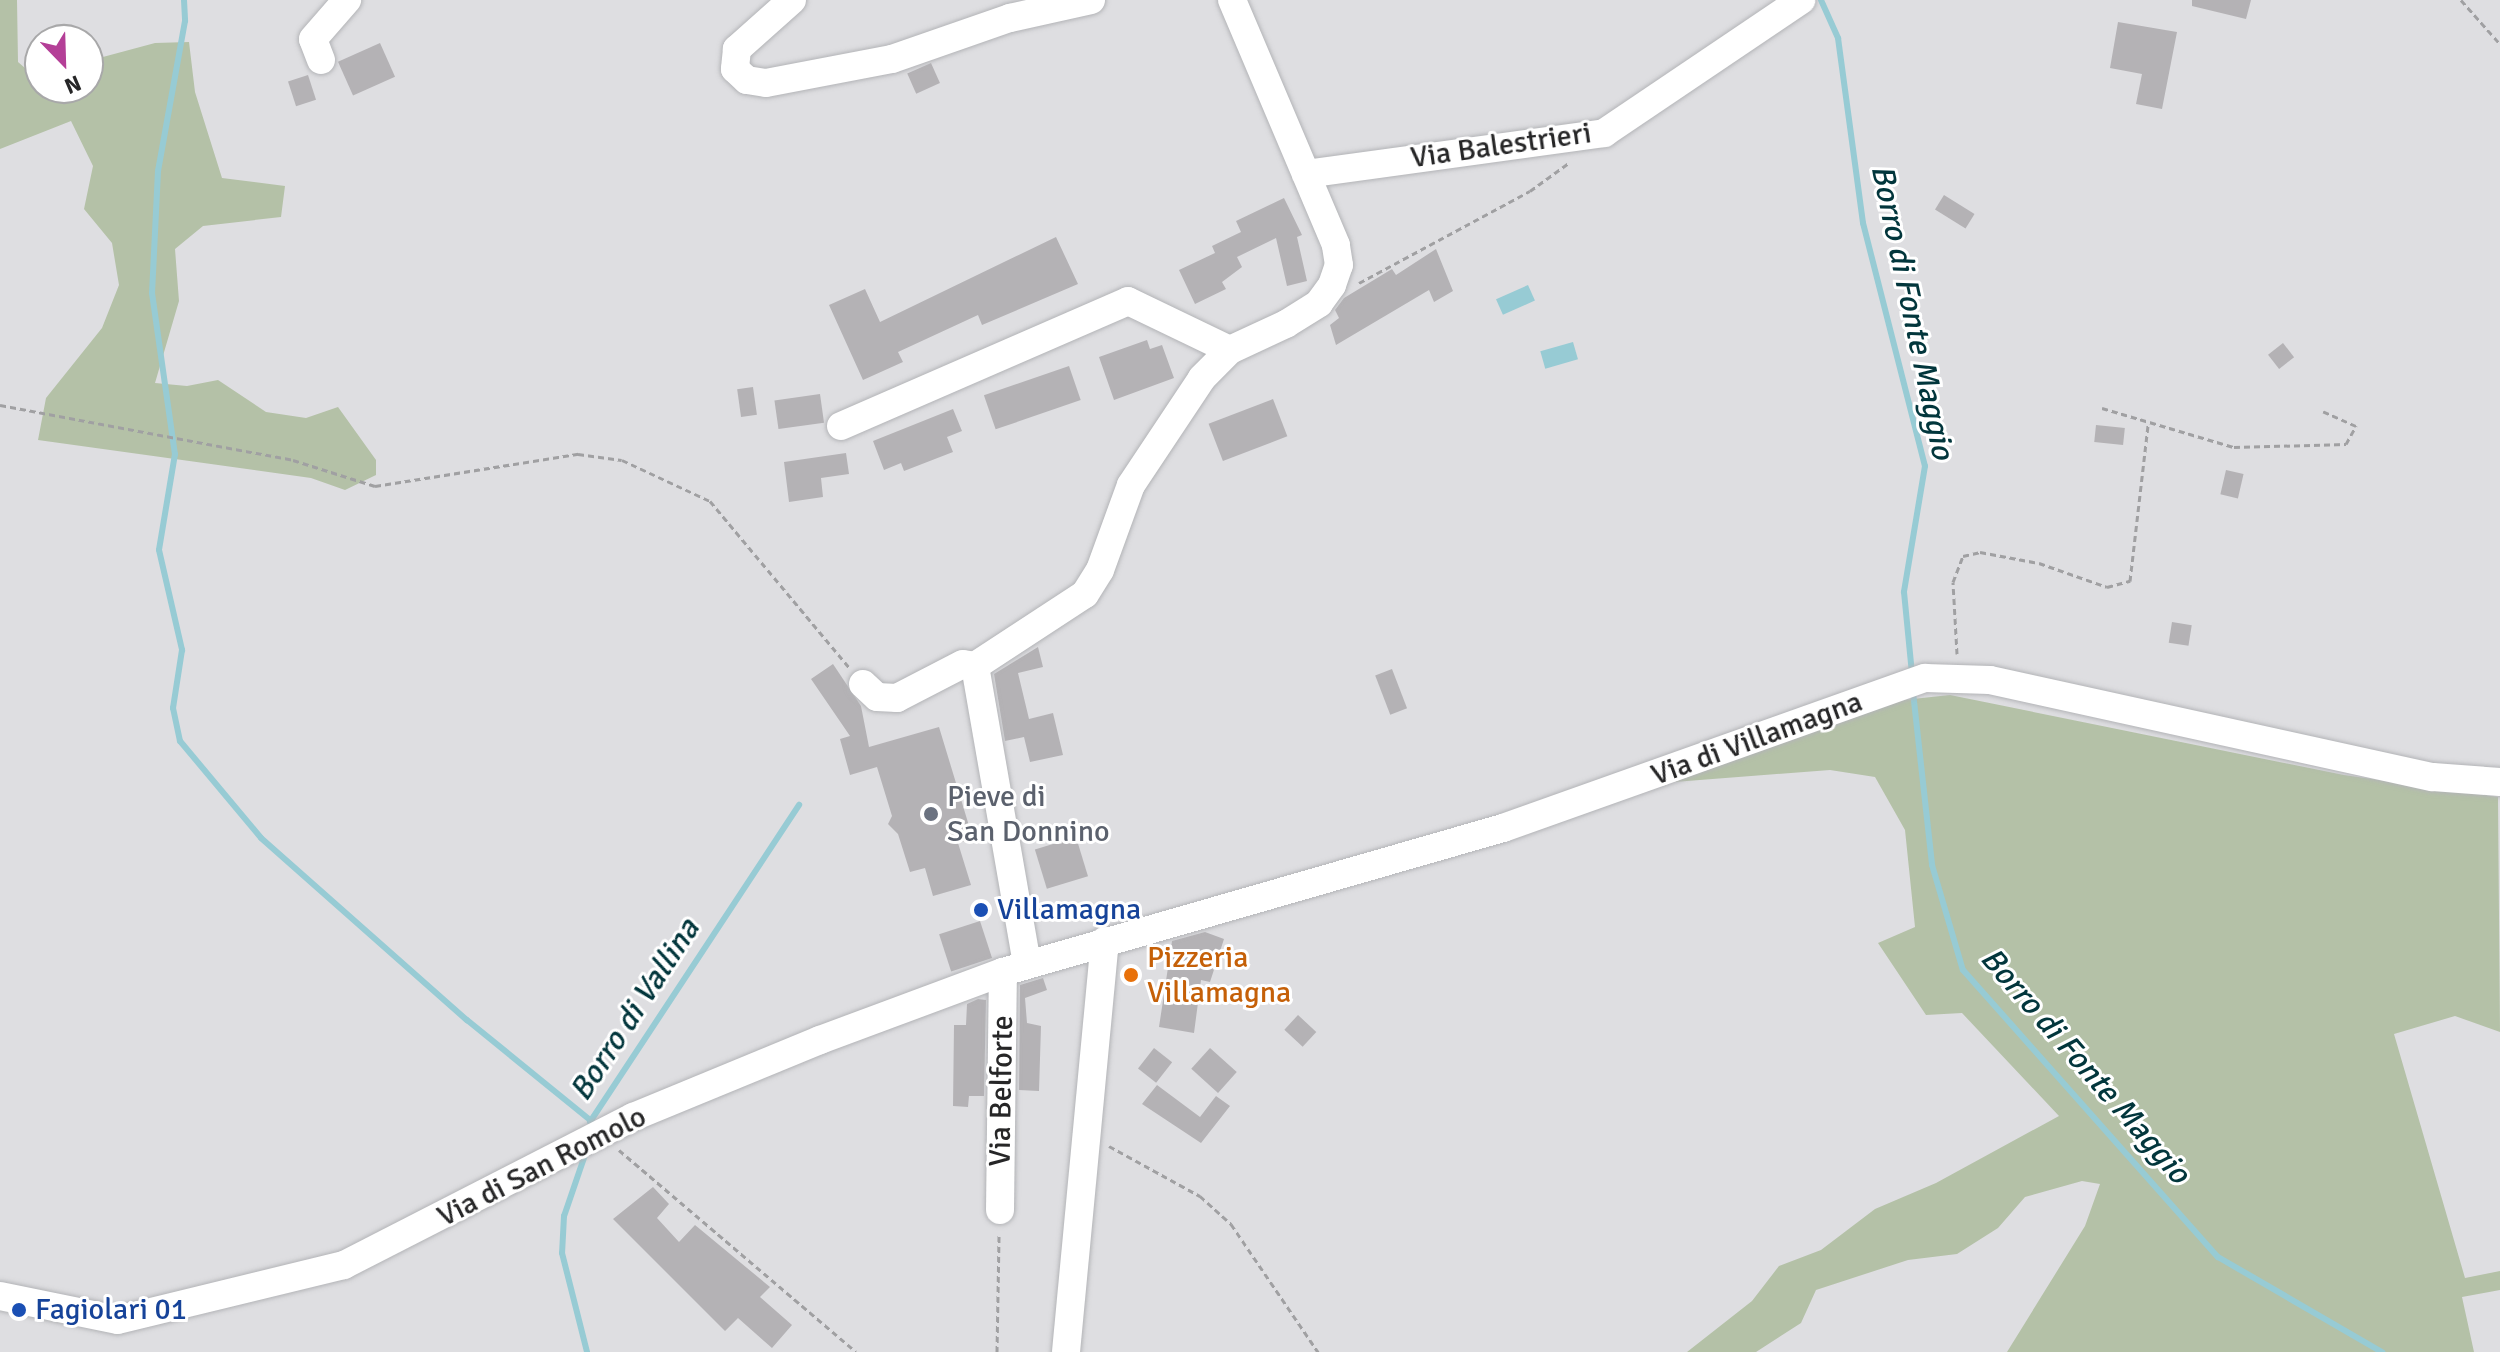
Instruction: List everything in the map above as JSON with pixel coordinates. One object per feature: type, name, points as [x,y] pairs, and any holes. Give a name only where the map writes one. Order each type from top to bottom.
[{"type":"street","points":[[321,60],[313,39],[347,0]]},
{"type":"street","points":[[792,0],[737,49],[735,69],[747,80],[766,83],[892,59],[1010,18],[1091,0]]},
{"type":"street","points":[[863,684],[877,697],[897,698],[963,664],[975,666],[1085,594],[1100,570],[1131,485],[1202,378],[1230,350],[1286,324],[1326,295],[1339,265],[1336,245],[1232,0]]},
{"type":"street","name":"Via Balestrieri","points":[[1306,174],[1604,133],[1801,0]]},
{"type":"street","points":[[841,426],[1128,301],[1230,350]]},
{"type":"street","name":"Via Belforte","points":[[975,666],[1015,969],[1000,1210]]},
{"type":"street","name":"Via di Villamagna","points":[[1015,969],[1503,828],[1914,681],[1959,677],[2433,777],[2500,782]]},
{"type":"street","points":[[1066,1352],[1105,941]]},
{"type":"street","name":"Via di San Romolo","points":[[0,1296],[118,1320],[344,1265],[593,1137],[820,1040],[1015,969]]},
{"type":"path","points":[[2461,0],[2500,44]]},
{"type":"path","name":"Via Balestrieri","points":[[1326,295],[1455,235],[1570,162]]},
{"type":"path","points":[[0,405],[293,460],[375,486],[578,454],[622,460],[710,501],[863,684]]},
{"type":"path","points":[[2102,408],[2148,425],[2234,447],[2346,444],[2356,426],[2323,411]]},
{"type":"path","points":[[1959,677],[1953,582],[1963,556],[1980,552],[2039,563],[2107,587],[2130,581],[2148,425]]},
{"type":"path","points":[[1088,1135],[1200,1196],[1231,1224],[1318,1352]]},
{"type":"path","points":[[593,1137],[856,1352]]},
{"type":"path","points":[[997,1352],[1000,1210]]},
{"type":"green space","points":[[0,0],[17,0],[18,62],[24,67],[24,104],[104,104],[104,57],[155,43],[189,42],[195,92],[222,178],[285,186],[281,217],[203,226],[175,249],[179,301],[155,383],[187,386],[218,380],[266,412],[306,418],[338,407],[376,460],[376,475],[345,490],[311,478],[38,440],[46,398],[102,328],[119,285],[112,243],[84,209],[93,166],[71,121],[0,149]]},
{"type":"green space","points":[[1950,695],[2344,775],[2498,797],[2500,1032],[2455,1016],[2394,1034],[2465,1278],[2500,1271],[2500,1290],[2462,1297],[2474,1352],[2007,1352],[2085,1226],[2100,1184],[2082,1181],[2025,1197],[1998,1228],[1957,1254],[1908,1260],[1816,1290],[1801,1323],[1756,1352],[1687,1352],[1752,1301],[1779,1266],[1821,1250],[1875,1209],[1936,1183],[2059,1116],[1962,1013],[1926,1015],[1878,943],[1915,927],[1905,830],[1875,777],[1830,770],[1674,782],[1894,701]]},
{"type":"water","points":[[1528,285],[1535,301],[1503,315],[1496,299]]},
{"type":"water","points":[[1573,342],[1578,359],[1545,369],[1540,351]]},
{"type":"building","points":[[2192,0],[2251,0],[2246,19],[2192,6]]},
{"type":"building","points":[[2118,22],[2177,32],[2162,109],[2136,104],[2142,74],[2110,68]]},
{"type":"building","points":[[380,43],[395,77],[353,96],[338,62]]},
{"type":"building","points":[[931,63],[940,83],[916,94],[907,74]]},
{"type":"building","points":[[308,75],[316,100],[296,106],[288,81]]},
{"type":"building","points":[[1944,195],[1975,214],[1966,228],[1935,209]]},
{"type":"building","points":[[1284,198],[1302,235],[1297,237],[1307,281],[1287,286],[1276,238],[1237,257],[1242,267],[1222,282],[1226,289],[1195,304],[1179,270],[1215,253],[1212,246],[1241,232],[1236,221]]},
{"type":"building","points":[[1056,237],[1078,284],[982,325],[978,315],[898,352],[903,362],[863,380],[829,305],[865,289],[880,322]]},
{"type":"building","points":[[1436,249],[1453,291],[1434,302],[1429,290],[1336,345],[1330,325],[1339,318],[1335,310],[1344,298],[1392,269],[1396,275]]},
{"type":"building","points":[[1147,340],[1150,349],[1162,345],[1174,378],[1114,400],[1099,357]]},
{"type":"building","points":[[2283,343],[2294,357],[2279,369],[2268,355]]},
{"type":"building","points":[[1069,366],[1081,400],[996,429],[984,395]]},
{"type":"building","points":[[753,387],[757,415],[741,417],[737,389]]},
{"type":"building","points":[[820,394],[824,423],[778,429],[774,400]]},
{"type":"building","points":[[1273,399],[1287,436],[1223,461],[1209,424]]},
{"type":"building","points":[[953,409],[962,431],[947,437],[953,452],[904,471],[901,463],[884,470],[873,441]]},
{"type":"building","points":[[2096,425],[2125,428],[2123,445],[2094,442]]},
{"type":"building","points":[[846,453],[849,474],[821,478],[823,497],[789,502],[784,462]]},
{"type":"building","points":[[2226,470],[2244,474],[2238,498],[2220,494]]},
{"type":"building","points":[[2172,622],[2192,625],[2188,646],[2169,643]]},
{"type":"building","points":[[1038,647],[1043,667],[1018,673],[1029,719],[1053,713],[1063,755],[1030,762],[1024,737],[1005,741],[994,674]]},
{"type":"building","points":[[833,664],[861,706],[869,747],[939,727],[973,839],[958,843],[971,885],[933,896],[925,868],[910,872],[898,834],[888,824],[892,816],[877,767],[850,775],[840,739],[850,736],[811,679]]},
{"type":"building","points":[[1392,669],[1407,708],[1390,715],[1375,675]]},
{"type":"building","points":[[1076,837],[1088,876],[1047,889],[1035,850]]},
{"type":"building","points":[[980,921],[992,958],[951,971],[939,934]]},
{"type":"building","points":[[1205,932],[1224,939],[1210,982],[1201,980],[1194,1033],[1159,1027],[1172,941]]},
{"type":"building","points":[[1043,978],[1047,990],[1025,998],[1027,1023],[1041,1026],[1039,1091],[1019,1090],[1020,985]]},
{"type":"building","points":[[978,999],[986,1000],[984,1096],[969,1096],[968,1107],[953,1106],[954,1025],[966,1025],[967,1004]]},
{"type":"building","points":[[1298,1015],[1316,1032],[1303,1047],[1284,1030]]},
{"type":"building","points":[[1154,1048],[1172,1062],[1156,1083],[1138,1068]]},
{"type":"building","points":[[1210,1048],[1237,1072],[1218,1093],[1191,1069]]},
{"type":"building","points":[[1157,1085],[1200,1117],[1216,1096],[1230,1106],[1201,1143],[1142,1104]]},
{"type":"building","points":[[653,1187],[669,1204],[657,1218],[679,1242],[695,1225],[770,1287],[760,1297],[792,1325],[772,1348],[738,1318],[725,1331],[613,1219]]},
{"type":"waterway","points":[[184,0],[185,21],[158,171],[152,293],[175,454],[159,550],[182,650],[173,708],[180,741],[261,838],[467,1020],[590,1120]]},
{"type":"waterway","name":"Borro di Fonte Maggio","points":[[1821,0],[1838,38],[1863,223],[1925,466],[1904,592],[1912,673]]},
{"type":"waterway","name":"Borro di Fonte Maggio","points":[[1913,692],[1932,865],[1963,970],[2218,1257],[2382,1352]]},
{"type":"waterway","name":"Borro di Vallina","points":[[590,1122],[799,805]]},
{"type":"waterway","name":"Borro di Vallina","points":[[587,1149],[564,1216],[562,1253],[587,1352]]},
{"type":"place","name":"Pieve di San Donnino","points":[[931,814]]},
{"type":"place","name":"Villamagna","points":[[981,910]]},
{"type":"place","name":"Pizzeria Villamagna","points":[[1131,975]]},
{"type":"place","name":"Fagiolari 01","points":[[19,1310]]}]
